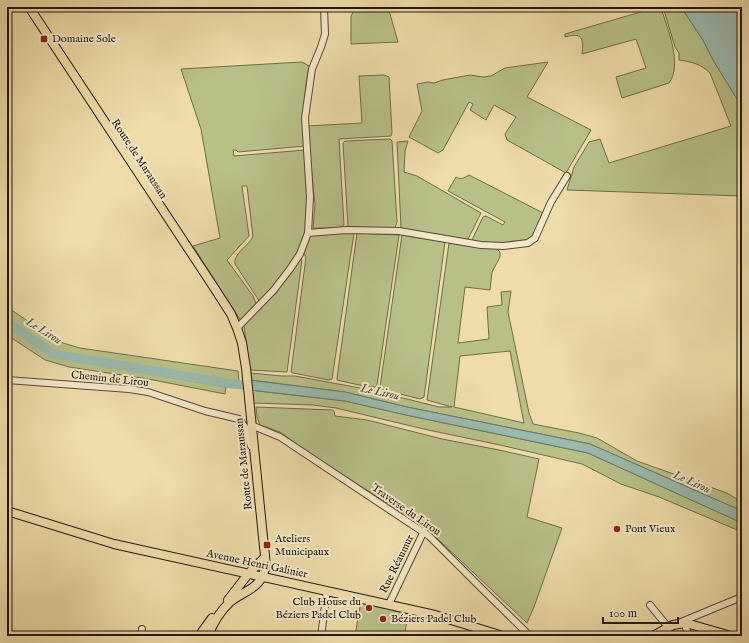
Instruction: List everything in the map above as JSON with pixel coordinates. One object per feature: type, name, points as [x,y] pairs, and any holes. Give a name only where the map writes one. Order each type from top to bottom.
[{"type":"main road","name":"Route de Maraussan","points":[[26,7],[172,226]]},
{"type":"main road","name":"Route de Maraussan","points":[[29,7],[236,326],[242,343],[255,456],[265,557],[265,568],[262,576]]},
{"type":"main road","name":"Avenue Henri Galinier","points":[[7,511],[114,544],[389,604],[435,615],[503,636]]},
{"type":"main road","points":[[199,636],[205,626],[249,573],[265,557]]},
{"type":"main road","points":[[208,636],[216,618],[223,608],[231,601],[252,588],[262,576]]},
{"type":"main road","points":[[685,629],[686,623],[731,636]]},
{"type":"main road","points":[[653,636],[668,627],[685,629],[715,636]]},
{"type":"main road","points":[[663,636],[676,629],[685,629]]},
{"type":"street","points":[[236,326],[273,290],[290,269],[300,254],[308,233],[310,197],[305,118],[312,69],[321,47],[324,34],[324,7]]},
{"type":"street","points":[[308,233],[346,230],[399,231],[481,245],[503,246],[528,243],[535,238],[551,202],[567,176]]},
{"type":"street","name":"Chemin de Lirou","points":[[7,380],[129,389],[148,392],[205,410],[230,416],[239,419],[245,427],[255,456]]},
{"type":"street","name":"Traverse du Lirou","points":[[251,425],[280,437],[424,531],[530,636]]},
{"type":"street","name":"Rue Réaumur","points":[[389,604],[424,531]]},
{"type":"street","points":[[321,636],[327,590]]},
{"type":"street","points":[[685,629],[705,613],[742,598]]},
{"type":"street","points":[[650,605],[668,627]]},
{"type":"street","points":[[699,626],[698,620],[705,613]]},
{"type":"street","points":[[141,636],[142,629]]},
{"type":"green space","points":[[356,7],[388,7],[398,42],[351,44],[351,16]]},
{"type":"green space","points":[[651,7],[663,7],[661,8],[670,35],[674,56],[673,75],[669,83],[622,98],[616,77],[646,68],[636,39],[582,54],[583,44],[581,38],[575,35],[565,37],[565,34],[651,9]]},
{"type":"green space","points":[[663,7],[681,7],[703,40],[713,60],[742,107],[742,196],[567,190],[574,167],[589,142],[600,139],[609,163],[731,126],[710,73],[703,67],[696,64],[679,60],[679,53],[675,47]]},
{"type":"green space","points":[[302,62],[309,66],[304,106],[305,146],[238,152],[233,150],[234,156],[305,150],[308,175],[308,217],[303,242],[290,267],[260,302],[235,264],[238,253],[253,237],[247,186],[242,186],[249,236],[227,260],[253,296],[257,306],[241,321],[193,246],[220,238],[201,129],[181,69]]},
{"type":"green space","points":[[548,62],[527,97],[591,130],[566,173],[507,140],[505,134],[516,117],[494,105],[486,120],[470,110],[473,104],[469,102],[443,150],[438,153],[409,137],[422,111],[417,84],[428,82],[434,83],[470,75],[483,77],[491,76],[505,68]]},
{"type":"green space","points":[[384,75],[389,77],[391,136],[339,139],[344,225],[339,228],[313,228],[315,205],[307,126],[362,123],[359,76]]},
{"type":"green space","points":[[390,139],[392,141],[397,222],[395,228],[348,227],[343,143],[345,141]]},
{"type":"green space","points":[[408,141],[405,151],[404,172],[417,176],[481,213],[467,241],[401,228],[397,142]]},
{"type":"green space","points":[[469,175],[543,213],[534,237],[525,245],[471,242],[483,217],[486,216],[503,225],[505,222],[448,191],[456,177],[462,178]]},
{"type":"green space","points":[[354,233],[332,379],[329,380],[293,373],[291,372],[306,257],[303,252],[309,236]]},
{"type":"green space","points":[[357,233],[399,235],[377,385],[375,387],[337,380]]},
{"type":"green space","points":[[402,235],[445,242],[424,397],[420,399],[380,389]]},
{"type":"green space","points":[[449,243],[496,248],[500,252],[500,257],[492,272],[490,290],[465,287],[458,343],[489,339],[487,307],[502,305],[501,292],[511,291],[508,312],[529,413],[533,424],[597,438],[637,461],[727,493],[742,501],[742,511],[590,444],[407,407],[345,392],[250,380],[250,373],[295,376],[371,390],[439,407],[452,407],[427,400]],"holes":[[[510,351],[524,423],[454,407],[460,356]]]},
{"type":"green space","points":[[300,258],[302,260],[287,372],[250,370],[244,326],[296,265]]},
{"type":"green space","points":[[7,307],[63,343],[80,348],[238,371],[239,382],[158,370],[157,375],[226,387],[225,394],[148,379],[69,367],[45,360],[7,335]]},
{"type":"green space","points":[[250,390],[345,401],[588,453],[742,523],[742,532],[659,497],[621,484],[582,464],[336,408],[313,405],[253,403]]},
{"type":"green space","points":[[256,407],[332,410],[334,411],[335,416],[367,420],[442,439],[539,459],[527,517],[562,528],[527,623],[425,527],[310,454],[280,432],[260,425]]},
{"type":"green space","name":"Béziers Padel Club","points":[[361,601],[409,612],[404,636],[355,636]]},
{"type":"shaded area","points":[[681,7],[742,7],[742,107],[713,60],[703,40]]},
{"type":"shaded area","points":[[249,380],[345,392],[407,407],[590,444],[742,511],[742,523],[588,453],[345,401],[250,390]]},
{"type":"waterway","name":"Le Lirou","points":[[7,322],[53,354],[232,384],[255,386]]},
{"type":"place","name":"Domaine Sole","points":[[44,39]]},
{"type":"place","name":"Pont Vieux","points":[[617,529]]},
{"type":"place","name":"Ateliers Municipaux","points":[[267,545]]},
{"type":"place","name":"Club House du Béziers Padel Club","points":[[369,608]]},
{"type":"place","name":"Béziers Padel Club","points":[[383,619]]}]
